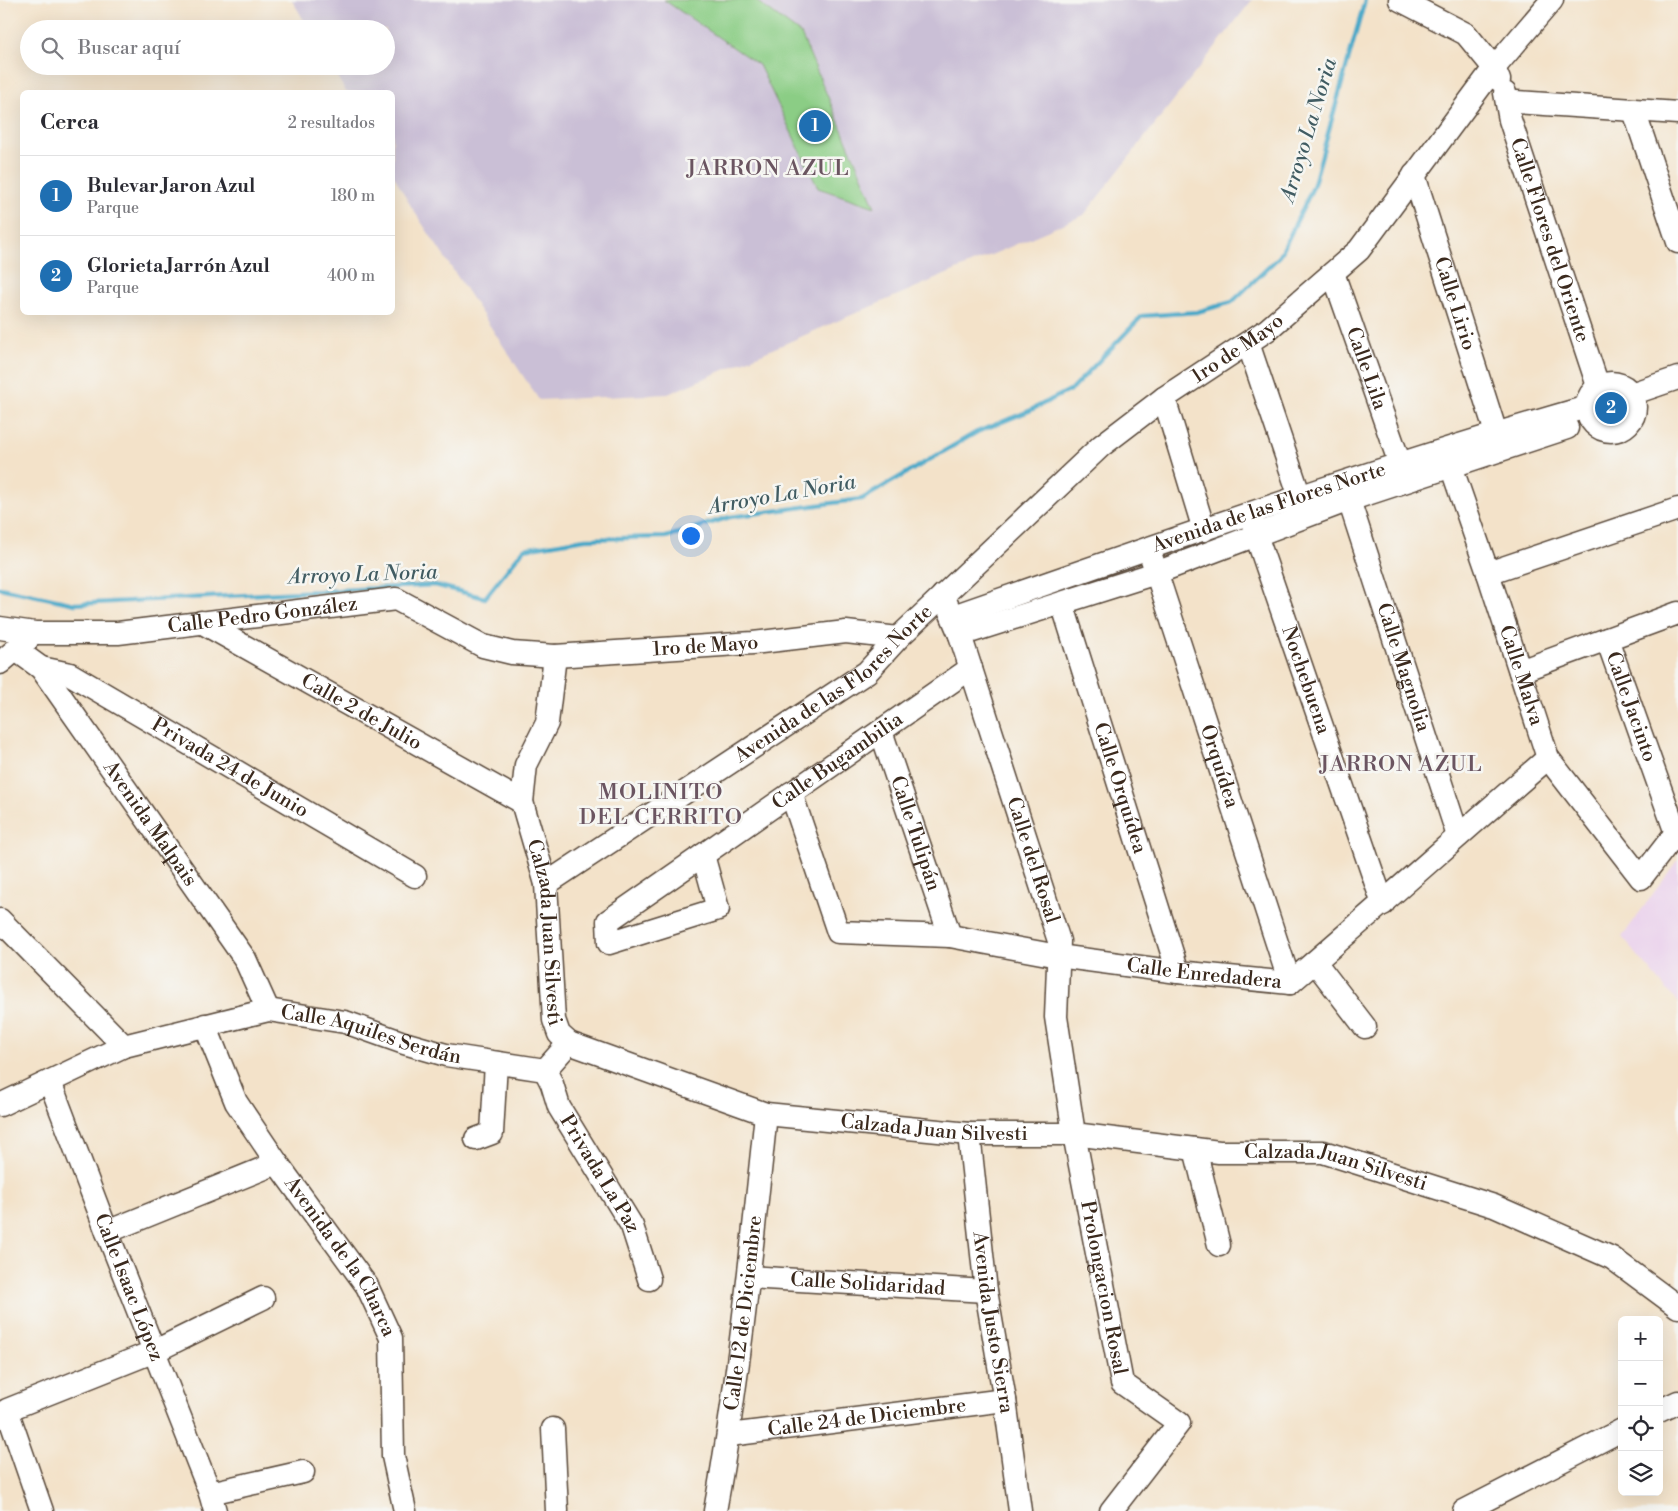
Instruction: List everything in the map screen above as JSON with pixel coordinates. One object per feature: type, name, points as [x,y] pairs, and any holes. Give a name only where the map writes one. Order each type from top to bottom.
[{"type":"street","name":"Calle Flores del Oriente","points":[[1400,0],[1466,34],[1494,68],[1510,98],[1602,384]]},
{"type":"street","name":"1ro de Mayo","points":[[943,595],[1101,446],[1164,398],[1266,330],[1359,250],[1494,68],[1552,0]]},
{"type":"street","points":[[1510,98],[1634,111],[1678,113]]},
{"type":"street","points":[[1634,111],[1678,242]]},
{"type":"street","name":"Calle Lirio","points":[[1414,175],[1496,433]]},
{"type":"street","name":"Calle Lila","points":[[1333,273],[1400,464]]},
{"type":"street","points":[[1248,343],[1300,497]]},
{"type":"street","points":[[1633,398],[1678,378]]},
{"type":"street","points":[[1602,384],[1620,385],[1633,398],[1633,417],[1622,428],[1606,430],[1599,427],[1589,414],[1588,399],[1602,384]]},
{"type":"street","points":[[1633,398],[1678,387]]},
{"type":"street","points":[[1164,398],[1204,530]]},
{"type":"street","name":"Avenida de las Flores Norte","points":[[957,625],[1148,549],[1204,530],[1253,524],[1349,500],[1450,457],[1496,433],[1589,414]]},
{"type":"street","name":"Avenida de las Flores Norte","points":[[957,625],[1062,603],[1156,573],[1253,524],[1300,497],[1400,464],[1450,457],[1589,414]]},
{"type":"street","name":"Calle Malva","points":[[1450,457],[1548,758],[1641,878],[1677,831]]},
{"type":"street","name":"Calle Magnolia","points":[[1349,500],[1458,836]]},
{"type":"street","points":[[1488,573],[1678,509]]},
{"type":"street","name":"Nochebuena","points":[[1253,524],[1383,904]]},
{"type":"street","name":"Orquídea","points":[[1148,549],[1290,983]]},
{"type":"street","name":"Avenida de las Flores Norte","points":[[546,884],[867,672],[898,638],[943,595]]},
{"type":"street","name":"Calle del Rosal","points":[[943,595],[957,625],[1058,941],[1056,1017],[1074,1134]]},
{"type":"street","name":"Calle Pedro González","points":[[0,628],[35,633],[118,633],[396,599],[483,646],[512,653]]},
{"type":"street","name":"Calle Orquídea","points":[[1062,603],[1178,972]]},
{"type":"street","points":[[1520,671],[1678,613]]},
{"type":"street","name":"Calle 2 de Julio","points":[[201,622],[522,802]]},
{"type":"street","name":"1ro de Mayo","points":[[512,653],[555,656],[753,643],[846,632],[898,638]]},
{"type":"street","points":[[8,657],[35,633]]},
{"type":"street","name":"Calle Jacinto","points":[[1607,639],[1677,831]]},
{"type":"street","name":"Calzada Juan Silvesti","points":[[555,656],[547,723],[526,766],[522,802],[546,884],[554,1020],[559,1034],[569,1043],[766,1114],[969,1134],[1074,1134],[1219,1152],[1323,1152],[1494,1206],[1612,1258],[1678,1307]]},
{"type":"street","name":"Avenida Malpais","points":[[8,657],[41,668],[245,958],[268,1010]]},
{"type":"street","name":"Privada 24 de Junio","points":[[41,668],[70,674],[415,876]]},
{"type":"street","name":"Calle Bugambilia","points":[[703,854],[718,910],[609,943],[608,921],[703,854],[971,668]]},
{"type":"street","name":"Calle Tulipán","points":[[881,731],[950,936]]},
{"type":"street","name":"Calle Enredadera","points":[[791,793],[838,932],[950,936],[1058,956],[1178,972],[1290,983],[1383,904],[1548,758]]},
{"type":"street","points":[[0,920],[124,1046]]},
{"type":"street","points":[[1315,962],[1365,1027]]},
{"type":"street","name":"Calle Aquiles Serdán","points":[[0,1105],[124,1046],[268,1010],[345,1022],[404,1043],[446,1055],[545,1070]]},
{"type":"street","name":"Avenida de la Charca","points":[[205,1026],[236,1102],[277,1163],[367,1286],[391,1338],[393,1456],[404,1511]]},
{"type":"street","points":[[545,1070],[569,1043]]},
{"type":"street","points":[[476,1139],[492,1133],[496,1063]]},
{"type":"street","name":"Privada La Paz","points":[[545,1070],[552,1084],[559,1107],[632,1226],[649,1279]]},
{"type":"street","name":"Calle Isaac López","points":[[50,1082],[213,1502]]},
{"type":"street","name":"Calle 12 de Diciembre","points":[[715,1511],[729,1435],[749,1278],[766,1114]]},
{"type":"street","name":"Avenida Justo Sierra","points":[[969,1134],[986,1291],[1006,1400],[1020,1511]]},
{"type":"street","name":"Prolongacion Rosal","points":[[1074,1134],[1122,1383],[1179,1423],[1112,1511]]},
{"type":"street","points":[[1195,1149],[1219,1245]]},
{"type":"street","points":[[107,1232],[277,1163]]},
{"type":"street","name":"Calle Solidaridad","points":[[749,1278],[986,1291]]},
{"type":"street","points":[[42,1511],[7,1410],[155,1351],[263,1298]]},
{"type":"street","name":"Calle 24 de Diciembre","points":[[729,1435],[1006,1400]]},
{"type":"street","points":[[1663,1409],[1678,1402]]},
{"type":"street","points":[[554,1429],[557,1511]]},
{"type":"street","points":[[1464,1511],[1618,1432]]},
{"type":"street","points":[[213,1502],[303,1472]]},
{"type":"shaded area","points":[[292,0],[1252,0],[1084,215],[668,394],[539,400],[412,208],[395,178],[395,90],[345,90],[336,75],[395,75],[395,20],[304,20]]},
{"type":"shaded area","points":[[1678,859],[1678,1003],[1622,937]]},
{"type":"green space","points":[[664,0],[755,0],[801,34],[875,207],[818,188],[759,65]]},
{"type":"green space","points":[[1606,383],[1635,402],[1614,431],[1589,415]]},
{"type":"waterway","name":"Arroyo La Noria","points":[[0,588],[75,604],[435,585],[485,598],[524,549],[585,539],[666,537],[730,517],[862,499],[977,432],[1029,411],[1072,389],[1142,316],[1197,312],[1232,302],[1280,256],[1313,187],[1365,0]]},
{"type":"place","name":"Bulevar Jaron Azul","points":[[815,126]]},
{"type":"place","name":"Glorieta Jarrón Azul","points":[[1611,408]]},
{"type":"district","name":"JARRON AZUL","points":[[768,168]]},
{"type":"district","name":"JARRON AZUL","points":[[1401,764]]},
{"type":"district","name":"MOLINITO DEL CERRITO","points":[[661,804]]}]
